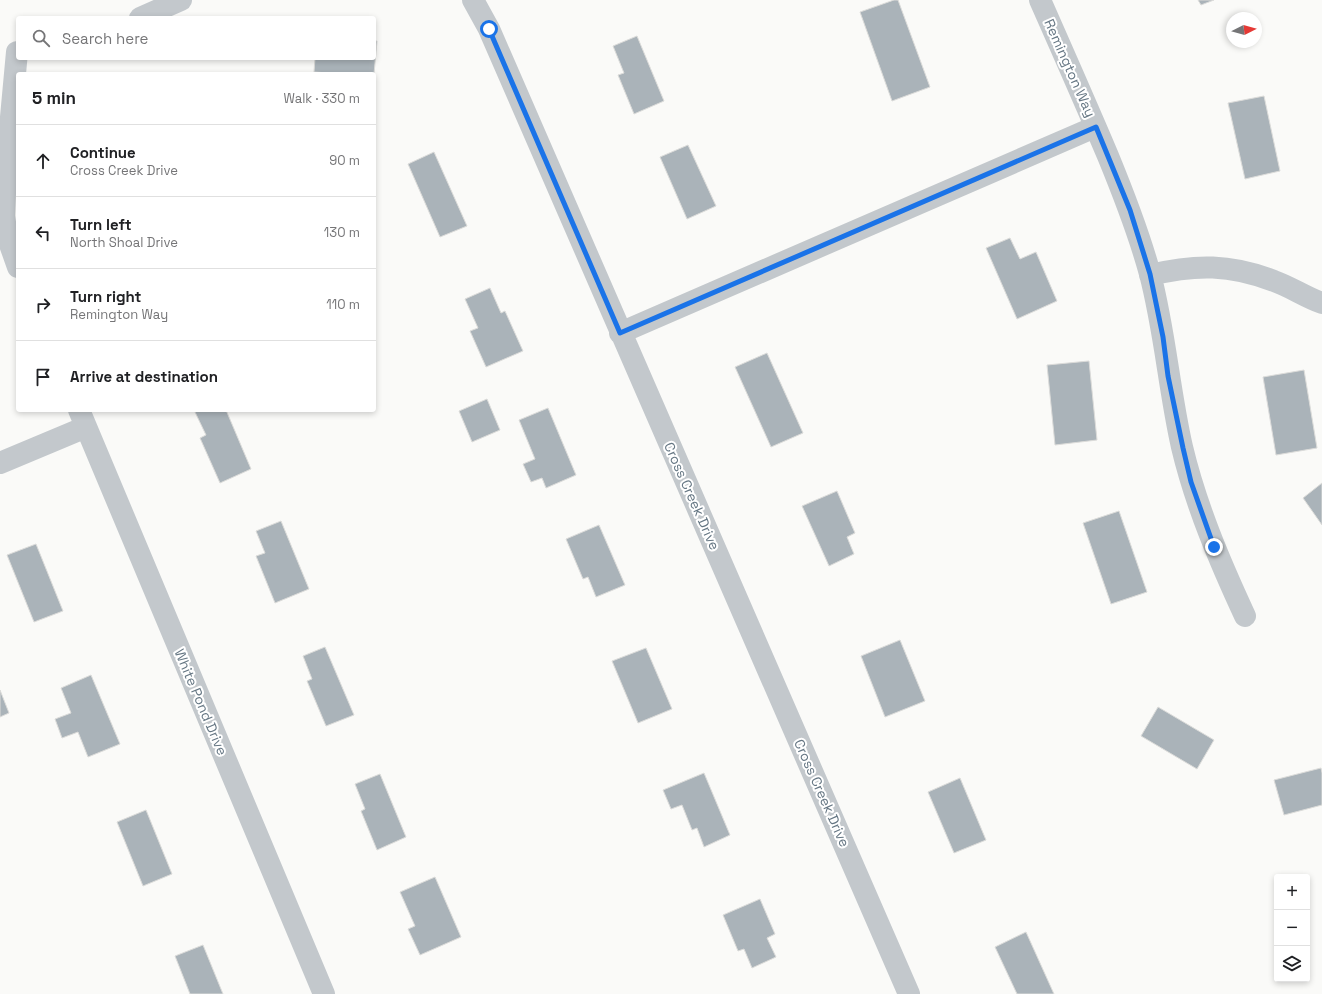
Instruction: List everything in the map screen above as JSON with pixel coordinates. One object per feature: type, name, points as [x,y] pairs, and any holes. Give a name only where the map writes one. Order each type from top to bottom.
[{"type":"street","points":[[145,16],[181,0]]},
{"type":"street","name":"Cross Creek Drive","points":[[472,0],[489,29],[620,333],[909,994]]},
{"type":"street","name":"Remington Way","points":[[1040,0],[1096,127],[1130,210],[1150,274],[1163,337],[1175,413],[1191,482],[1214,547],[1245,616]]},
{"type":"street","points":[[12,51],[4,216],[7,236],[16,261]]},
{"type":"street","points":[[620,333],[1096,127]]},
{"type":"street","points":[[1150,274],[1189,267],[1230,268],[1275,281],[1322,303]]},
{"type":"street","points":[[0,463],[82,419]]},
{"type":"street","name":"White Pond Drive","points":[[82,419],[324,994]]},
{"type":"building","points":[[894,0],[898,0],[930,87],[892,101],[860,12]]},
{"type":"building","points":[[1198,0],[1214,0],[1201,5]]},
{"type":"building","points":[[637,36],[664,101],[634,114],[618,75],[624,73],[613,46]]},
{"type":"building","points":[[315,60],[375,60],[374,72],[314,72]]},
{"type":"building","points":[[1264,96],[1280,171],[1245,179],[1228,103]]},
{"type":"building","points":[[688,145],[716,206],[687,219],[660,157]]},
{"type":"building","points":[[434,152],[467,226],[440,237],[408,164]]},
{"type":"building","points":[[1010,238],[1020,259],[1036,252],[1057,301],[1017,319],[986,248]]},
{"type":"building","points":[[490,288],[501,313],[505,311],[523,351],[486,367],[470,331],[478,328],[465,299]]},
{"type":"building","points":[[767,353],[803,433],[771,447],[735,367]]},
{"type":"building","points":[[1089,361],[1097,440],[1055,445],[1047,365]]},
{"type":"building","points":[[1304,370],[1317,448],[1276,455],[1263,377]]},
{"type":"building","points":[[487,399],[500,430],[472,442],[459,411]]},
{"type":"building","points":[[548,408],[576,475],[546,488],[542,478],[531,482],[523,464],[535,459],[519,420]]},
{"type":"building","points":[[195,412],[227,412],[251,469],[220,483],[200,438],[206,435]]},
{"type":"building","points":[[1322,483],[1322,525],[1303,498]]},
{"type":"building","points":[[837,491],[855,533],[847,537],[854,554],[829,566],[802,506]]},
{"type":"building","points":[[1119,511],[1147,592],[1111,604],[1083,523]]},
{"type":"building","points":[[281,521],[309,589],[275,603],[256,556],[265,553],[256,531]]},
{"type":"building","points":[[599,525],[625,585],[596,597],[588,577],[583,579],[566,539]]},
{"type":"building","points":[[36,544],[63,611],[34,622],[7,555]]},
{"type":"building","points":[[900,640],[925,701],[885,717],[861,656]]},
{"type":"building","points":[[325,647],[354,715],[326,726],[307,681],[312,679],[303,656]]},
{"type":"building","points":[[646,648],[672,709],[638,723],[612,661]]},
{"type":"building","points":[[91,675],[120,744],[88,757],[78,732],[62,738],[55,719],[71,713],[61,688]]},
{"type":"building","points":[[0,690],[9,713],[0,717]]},
{"type":"building","points":[[1158,707],[1214,740],[1197,769],[1141,736]]},
{"type":"building","points":[[1321,768],[1322,805],[1284,815],[1274,780]]},
{"type":"building","points":[[704,773],[730,835],[704,847],[697,828],[692,830],[682,805],[671,809],[663,790]]},
{"type":"building","points":[[380,774],[406,837],[377,850],[361,811],[365,809],[355,784]]},
{"type":"building","points":[[960,778],[986,840],[954,853],[928,792]]},
{"type":"building","points":[[146,810],[172,874],[143,886],[117,822]]},
{"type":"building","points":[[435,877],[461,937],[420,955],[408,929],[415,926],[400,892]]},
{"type":"building","points":[[760,899],[775,934],[767,938],[776,957],[752,968],[744,949],[738,951],[723,915]]},
{"type":"building","points":[[1026,932],[1054,994],[1017,994],[995,947]]},
{"type":"building","points":[[203,945],[223,994],[190,994],[175,956]]},
{"type":"route","points":[[489,29],[620,333],[1096,127],[1130,210],[1150,274],[1163,337],[1175,413],[1183,448],[1191,482],[1214,547]]}]
